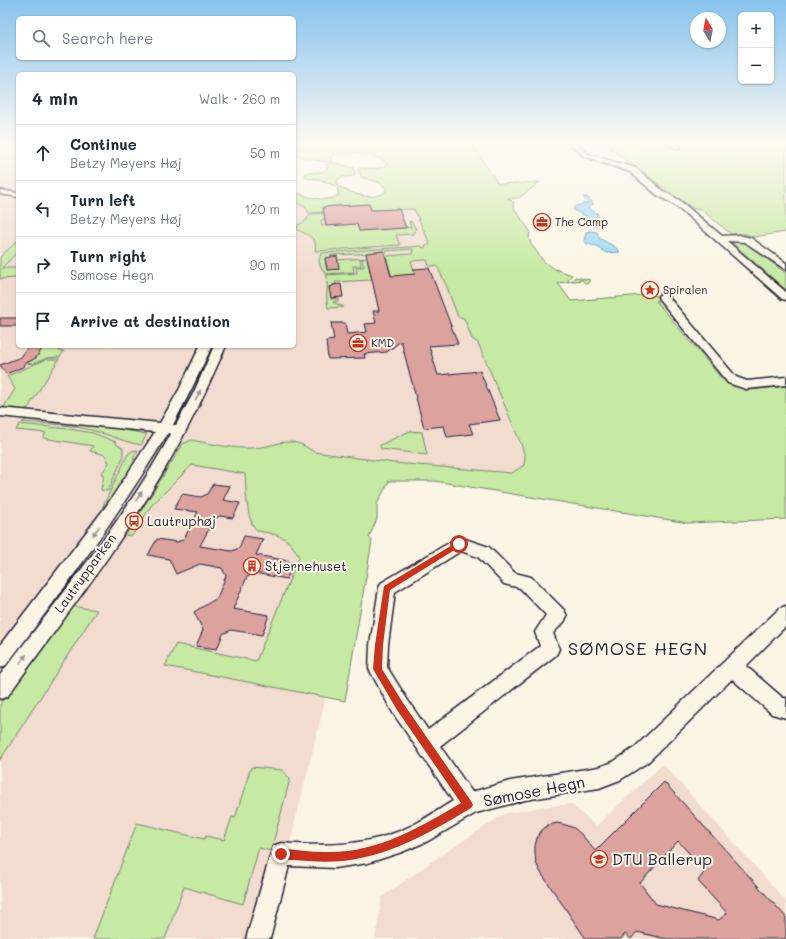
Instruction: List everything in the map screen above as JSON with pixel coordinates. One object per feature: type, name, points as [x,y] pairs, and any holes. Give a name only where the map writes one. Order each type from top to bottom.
[{"type":"street","points":[[653,187],[660,193],[676,202],[786,297]]},
{"type":"street","points":[[0,192],[16,195]]},
{"type":"street","points":[[719,239],[739,238],[748,240],[786,267]]},
{"type":"street","points":[[663,297],[732,380],[746,385],[786,381]]},
{"type":"street","name":"Lautrupparken","points":[[0,659],[78,558],[133,478],[164,428],[190,381],[205,348]]},
{"type":"street","name":"Lautrupparken","points":[[0,690],[102,553],[132,507],[180,430],[203,386],[219,348]]},
{"type":"street","points":[[0,412],[180,430]]},
{"type":"street","points":[[426,744],[550,649],[544,632],[550,622],[558,616],[525,582],[510,579],[483,552],[459,544],[387,588],[379,645],[378,669],[400,706],[426,744],[468,805]]},
{"type":"street","name":"Sømose Hegn","points":[[258,939],[281,854],[325,858],[361,854],[420,833],[468,805],[499,795],[538,786],[586,781],[614,772],[641,755],[786,614]]},
{"type":"street","points":[[732,667],[779,707],[786,708]]},
{"type":"shaded area","points":[[0,187],[16,187],[16,348],[296,348],[296,195],[323,207],[369,204],[400,210],[415,209],[430,244],[437,266],[464,318],[472,339],[478,343],[525,457],[524,465],[513,473],[395,463],[314,452],[306,446],[248,449],[245,474],[246,494],[251,522],[267,533],[283,536],[294,547],[299,557],[328,689],[266,939],[0,939]]},
{"type":"shaded area","points":[[663,764],[786,901],[786,939],[375,939],[382,897],[437,858],[504,814],[540,807],[571,804],[596,826]]},
{"type":"green space","points":[[340,187],[363,196],[376,196],[386,191],[384,187],[534,187],[519,198],[507,198],[514,202],[514,208],[530,231],[529,238],[531,244],[544,262],[555,269],[572,275],[568,280],[572,281],[575,277],[590,280],[588,283],[585,283],[582,280],[558,283],[571,301],[643,295],[641,292],[660,297],[663,300],[656,301],[722,379],[751,390],[786,386],[786,519],[688,523],[434,481],[389,481],[377,504],[377,519],[369,537],[372,541],[345,701],[165,666],[176,644],[256,661],[299,557],[293,547],[284,538],[258,531],[253,526],[247,504],[245,474],[192,465],[151,506],[132,536],[126,535],[183,444],[191,440],[228,447],[250,448],[289,442],[305,446],[314,452],[395,463],[512,473],[524,465],[525,457],[521,444],[478,343],[472,339],[464,318],[458,317],[447,287],[437,266],[429,266],[427,260],[411,261],[415,274],[393,281],[386,256],[412,254],[413,249],[386,251],[386,253],[331,255],[331,257],[325,259],[327,270],[339,269],[336,260],[367,258],[372,280],[335,282],[336,284],[329,287],[331,299],[339,299],[339,301],[333,302],[344,307],[328,308],[326,275],[357,273],[356,267],[364,267],[362,260],[364,259],[360,259],[361,266],[353,266],[354,272],[326,274],[319,261],[322,253],[422,246],[423,248],[430,244],[414,209],[371,210],[369,204],[323,207],[324,212],[309,213],[305,207],[296,202],[296,193],[317,199],[331,199],[339,195],[337,188]]},
{"type":"green space","points":[[663,187],[786,187],[786,232],[753,237],[745,234],[731,234],[699,208],[694,209]]},
{"type":"green space","points":[[337,213],[338,219],[321,220],[322,226],[357,224],[359,231],[411,227],[409,222],[411,221],[416,229],[413,234],[396,235],[400,245],[315,251],[316,247],[314,240],[305,233],[297,230],[298,225],[306,221],[310,214]]},
{"type":"green space","points":[[740,239],[754,246],[750,247],[786,273],[786,290],[729,240]]},
{"type":"green space","points":[[16,242],[16,253],[2,268],[16,268],[16,278],[0,279],[0,257]]},
{"type":"green space","points":[[43,348],[60,348],[59,351],[64,351],[60,357],[47,358],[32,364],[27,363],[37,356]]},
{"type":"green space","points":[[47,359],[59,359],[28,408],[23,410],[3,408],[15,389],[7,376]]},
{"type":"green space","points":[[30,418],[103,426],[147,434],[141,445],[79,427],[22,422]]},
{"type":"green space","points":[[20,424],[93,433],[116,442],[116,444],[123,448],[123,457],[108,491],[101,490],[104,474],[101,474],[109,463],[105,455],[90,451],[93,446],[43,438],[46,433],[16,430]]},
{"type":"green space","points":[[410,431],[422,432],[427,455],[381,449],[380,445]]},
{"type":"green space","points":[[138,450],[133,459],[139,460],[125,482],[102,508],[128,454],[132,451]]},
{"type":"green space","points":[[71,606],[97,610],[0,760],[0,704]]},
{"type":"green space","points":[[251,767],[282,770],[290,779],[271,851],[259,848],[243,904],[184,887],[165,939],[93,939],[137,823],[204,839],[206,836],[224,840],[232,817],[235,818]]},
{"type":"water","points":[[583,197],[587,197],[594,204],[588,208],[598,214],[599,226],[588,226],[584,222],[586,216],[573,210],[575,206],[588,203]]},
{"type":"water","points":[[586,232],[597,232],[599,238],[615,247],[620,252],[606,253],[597,246],[587,244],[584,241]]},
{"type":"building","points":[[369,204],[371,210],[399,209],[406,228],[359,231],[357,224],[326,226],[323,207]]},
{"type":"building","name":"KMD","points":[[384,251],[391,276],[415,274],[413,269],[429,268],[458,344],[429,346],[438,375],[480,371],[500,420],[469,424],[473,434],[447,437],[444,426],[424,428],[401,341],[387,352],[364,354],[365,358],[328,359],[326,341],[334,340],[331,323],[345,323],[347,334],[367,332],[365,324],[376,323],[373,311],[379,311],[366,253]]},
{"type":"building","points":[[337,256],[339,269],[327,270],[325,258]]},
{"type":"building","points":[[341,284],[343,297],[331,298],[329,287]]},
{"type":"building","points":[[0,318],[16,318],[16,326],[0,326]]},
{"type":"building","points":[[28,348],[43,348],[36,358],[24,364],[25,366],[6,374],[0,365],[21,357]]},
{"type":"building","name":"Stjernehuset","points":[[213,484],[230,486],[223,500],[240,503],[233,518],[220,516],[214,519],[200,546],[232,551],[239,548],[244,536],[263,539],[256,555],[293,563],[287,579],[254,573],[247,577],[233,609],[269,615],[262,635],[231,630],[223,634],[217,649],[196,646],[203,630],[194,612],[217,598],[226,576],[222,568],[200,564],[176,574],[169,559],[148,555],[157,539],[177,542],[184,539],[198,512],[174,509],[182,494],[201,497],[207,494]]},
{"type":"building","name":"DTU Ballerup","points":[[664,782],[786,917],[786,939],[666,939],[637,932],[631,939],[625,934],[621,939],[586,939],[541,873],[536,863],[535,846],[541,831],[548,825],[557,823],[574,828],[595,851]],"holes":[[[678,841],[705,871],[698,881],[727,913],[719,920],[656,904],[640,883]]]},
{"type":"place","name":"The Camp","points":[[542,222]]},
{"type":"place","name":"Spiralen","points":[[650,290]]},
{"type":"place","name":"KMD","points":[[358,343]]},
{"type":"place","name":"Lautruphøj","points":[[134,521]]},
{"type":"place","name":"Stjernehuset","points":[[252,566]]},
{"type":"place","name":"DTU Ballerup","points":[[599,859]]},
{"type":"district","name":"SØMOSE HEGN","points":[[638,649]]},
{"type":"route","points":[[281,854],[325,858],[361,854],[420,833],[468,805],[400,706],[378,669],[379,645],[387,588],[459,544]]}]
